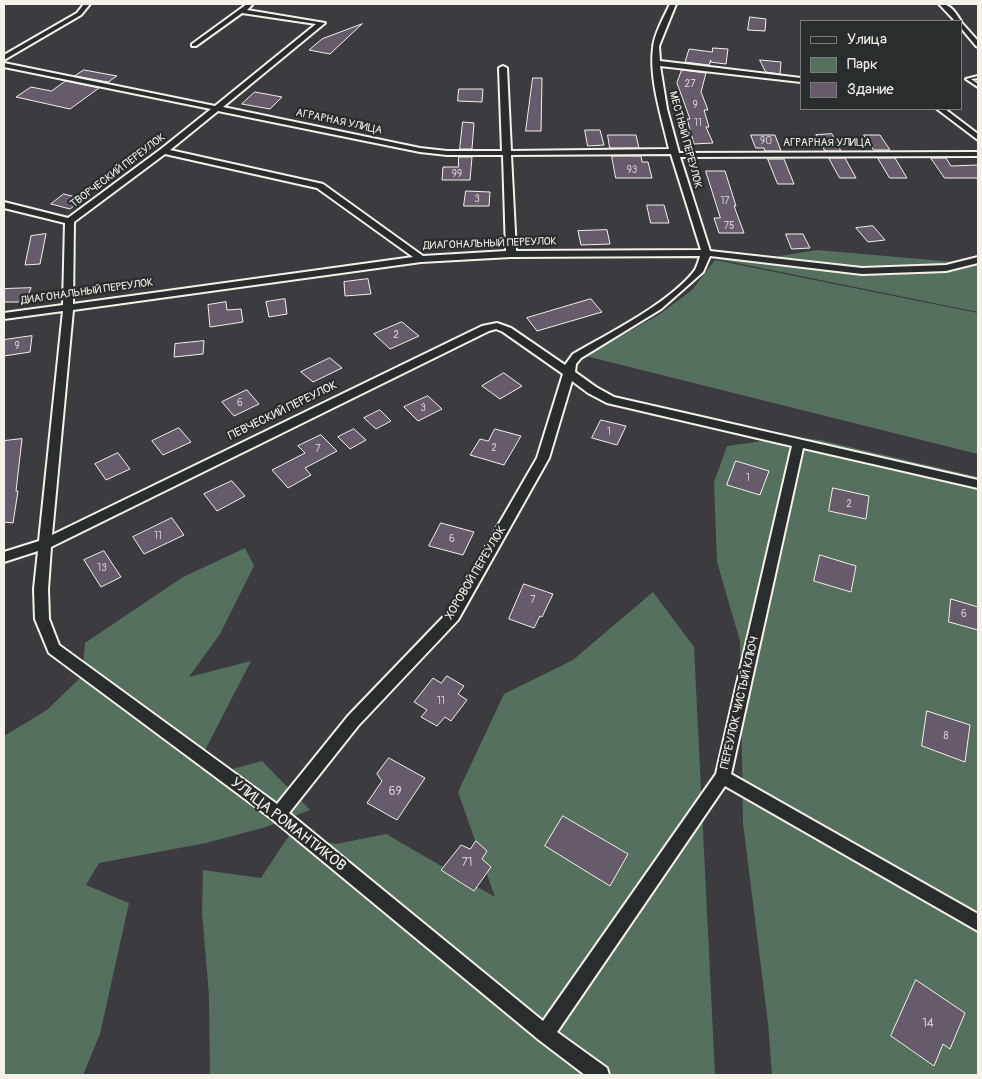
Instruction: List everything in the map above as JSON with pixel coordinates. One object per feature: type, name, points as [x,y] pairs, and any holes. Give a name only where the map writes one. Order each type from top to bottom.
[{"type":"street","points":[[4,58],[79,14],[87,4]]},
{"type":"street","points":[[194,45],[250,4]]},
{"type":"street","name":"МЕСТНЫЙ ПЕРЕУЛОК","points":[[673,4],[656,46],[656,63],[663,109],[706,253]]},
{"type":"street","points":[[942,4],[950,9],[957,20]]},
{"type":"street","name":"ТВОРЧЕСКИЙ ПЕРЕУЛОК","points":[[46,544],[68,307],[70,221],[164,151],[322,23],[242,11]]},
{"type":"street","points":[[962,25],[978,46]]},
{"type":"street","points":[[656,63],[800,80]]},
{"type":"street","name":"АГРАРНАЯ УЛИЦА","points":[[4,66],[420,150],[447,153],[978,154]]},
{"type":"street","points":[[503,68],[511,254]]},
{"type":"street","points":[[942,110],[978,138]]},
{"type":"street","points":[[164,151],[320,186],[421,259]]},
{"type":"street","points":[[4,205],[70,221]]},
{"type":"street","name":"ДИАГОНАЛЬНЫЙ ПЕРЕУЛОК","points":[[4,316],[421,259],[511,254],[706,253],[862,271],[946,268],[978,260]]},
{"type":"street","name":"ХОРОВОЙ ПЕРЕУЛОК","points":[[278,814],[353,721],[452,616],[543,458],[571,364],[577,356],[658,307],[700,270],[706,253]]},
{"type":"street","name":"ПЕВЧЕСКИЙ ПЕРЕУЛОК","points":[[4,557],[46,544],[486,328],[497,326],[507,330],[592,390],[611,400],[978,484]]},
{"type":"street","name":"ПЕРЕУЛОК ЧИСТЫЙ КЛЮЧ","points":[[545,1034],[724,777],[799,442]]},
{"type":"street","name":"УЛИЦА РОМАНТИКОВ","points":[[46,544],[41,589],[42,619],[54,649],[278,814],[545,1034],[600,1075]]},
{"type":"street","points":[[724,777],[978,922]]},
{"type":"lane","points":[[978,77],[968,79],[978,86]]},
{"type":"green space","points":[[817,250],[966,263],[978,260],[978,312],[717,259],[738,252],[774,257]]},
{"type":"green space","points":[[715,260],[978,313],[978,454],[586,356],[660,314],[692,290]]},
{"type":"green space","points":[[792,437],[820,440],[978,477],[978,1075],[772,1075],[768,1023],[743,823],[740,641],[717,562],[714,482],[727,446]]},
{"type":"green space","points":[[245,548],[254,566],[220,634],[189,677],[251,661],[201,758],[210,775],[262,761],[310,810],[266,827],[206,843],[99,863],[86,885],[129,903],[100,1034],[83,1075],[4,1075],[4,736],[47,710],[82,676],[85,643],[183,577]]},
{"type":"green space","points":[[653,592],[694,647],[715,1075],[210,1075],[209,996],[202,912],[203,870],[261,878],[290,834],[336,844],[386,834],[495,897],[458,792],[504,694],[573,660]]},
{"type":"building","points":[[750,17],[766,19],[765,31],[748,30]]},
{"type":"building","points":[[362,24],[330,54],[309,50],[322,39]]},
{"type":"building","points":[[713,48],[728,49],[726,64],[710,62],[709,65],[685,62],[689,49],[712,52]]},
{"type":"building","points":[[760,60],[781,62],[780,74],[766,72]]},
{"type":"building","points":[[84,70],[117,76],[108,82],[75,76]]},
{"type":"building","points":[[682,70],[706,73],[701,92],[708,110],[704,110],[709,127],[706,127],[713,143],[694,144],[687,119],[690,119],[677,83]]},
{"type":"building","points":[[533,78],[542,78],[541,131],[526,131]]},
{"type":"building","points":[[66,81],[99,88],[70,109],[16,97],[31,87],[51,91]]},
{"type":"building","points":[[459,89],[483,89],[482,102],[458,101]]},
{"type":"building","points":[[255,92],[282,97],[270,109],[242,104]]},
{"type":"building","points":[[463,122],[474,123],[472,149],[460,149]]},
{"type":"building","points":[[585,130],[600,130],[604,145],[588,146]]},
{"type":"building","points":[[832,134],[841,151],[825,151],[816,135]]},
{"type":"building","points":[[608,135],[636,135],[639,148],[610,148]]},
{"type":"building","points":[[751,135],[775,135],[781,151],[765,151],[764,148],[756,148]]},
{"type":"building","points":[[864,135],[880,135],[890,150],[874,150]]},
{"type":"building","points":[[612,156],[641,156],[642,162],[648,162],[652,178],[616,178]]},
{"type":"building","points":[[459,157],[472,157],[470,180],[442,180],[443,167],[458,167]]},
{"type":"building","points":[[829,158],[845,158],[856,178],[840,178]]},
{"type":"building","points":[[878,158],[895,158],[907,178],[890,178]]},
{"type":"building","points":[[931,158],[946,158],[951,166],[978,165],[978,178],[945,178]]},
{"type":"building","points":[[768,159],[784,159],[794,184],[778,184]]},
{"type":"building","points":[[706,171],[725,171],[736,206],[734,206],[744,233],[719,233],[714,218],[720,218]]},
{"type":"building","points":[[466,191],[490,192],[489,206],[464,206]]},
{"type":"building","points":[[64,194],[83,199],[70,209],[51,204]]},
{"type":"building","points":[[647,205],[664,205],[669,223],[651,223]]},
{"type":"building","points":[[873,226],[885,240],[868,242],[856,228]]},
{"type":"building","points":[[607,230],[610,244],[581,245],[578,231]]},
{"type":"building","points":[[46,234],[40,264],[25,265],[31,236]]},
{"type":"building","points":[[786,234],[803,234],[810,248],[792,249]]},
{"type":"building","points":[[368,279],[371,294],[345,296],[344,282]]},
{"type":"building","points":[[31,288],[25,302],[4,302],[4,289]]},
{"type":"building","points":[[285,299],[287,314],[269,317],[266,302]]},
{"type":"building","points":[[591,299],[602,312],[537,331],[527,318]]},
{"type":"building","points":[[226,302],[227,310],[241,309],[243,322],[210,327],[208,305]]},
{"type":"building","points":[[402,322],[419,336],[390,349],[374,334]]},
{"type":"building","points":[[32,336],[30,352],[4,356],[4,340]]},
{"type":"building","points":[[204,341],[203,354],[174,357],[175,344]]},
{"type":"building","points":[[330,358],[342,368],[313,382],[301,372]]},
{"type":"building","points":[[504,373],[522,386],[500,399],[482,386]]},
{"type":"building","points":[[247,390],[259,404],[234,416],[222,402]]},
{"type":"building","points":[[428,396],[442,409],[418,421],[404,407]]},
{"type":"building","points":[[380,410],[391,421],[376,429],[364,418]]},
{"type":"building","points":[[601,420],[626,426],[617,445],[592,438]]},
{"type":"building","points":[[179,428],[191,442],[163,455],[152,441]]},
{"type":"building","points":[[354,429],[366,440],[350,449],[338,437]]},
{"type":"building","points":[[495,429],[521,436],[504,465],[470,455],[480,439],[488,441]]},
{"type":"building","points":[[321,435],[337,451],[305,468],[311,475],[288,488],[272,470],[305,453],[298,446]]},
{"type":"building","points":[[22,439],[16,491],[18,491],[13,523],[4,522],[4,441]]},
{"type":"building","points":[[118,453],[130,469],[106,480],[95,464]]},
{"type":"building","points":[[736,461],[769,471],[760,495],[727,485]]},
{"type":"building","points":[[232,481],[245,496],[217,511],[204,494]]},
{"type":"building","points":[[833,488],[869,496],[866,519],[829,511]]},
{"type":"building","points":[[172,518],[184,535],[144,554],[133,537]]},
{"type":"building","points":[[441,523],[474,532],[463,555],[429,546]]},
{"type":"building","points":[[104,551],[121,577],[101,587],[84,560]]},
{"type":"building","points":[[820,555],[856,566],[851,592],[814,581]]},
{"type":"building","points":[[524,584],[553,594],[542,617],[540,616],[534,628],[509,619]]},
{"type":"building","points":[[951,599],[978,607],[978,630],[949,622]]},
{"type":"building","points":[[447,676],[464,686],[458,694],[467,700],[451,721],[445,717],[437,726],[421,717],[427,710],[414,702],[433,678],[441,683]]},
{"type":"building","points":[[927,711],[970,725],[965,762],[922,746]]},
{"type":"building","points":[[389,758],[425,778],[397,820],[367,803],[382,781],[377,774]]},
{"type":"building","points":[[563,816],[628,854],[610,886],[545,846]]},
{"type":"building","points":[[476,841],[487,851],[482,859],[491,867],[474,891],[441,870],[461,845],[470,849]]},
{"type":"building","points":[[916,980],[965,1013],[950,1049],[943,1044],[934,1066],[891,1036]]}]
